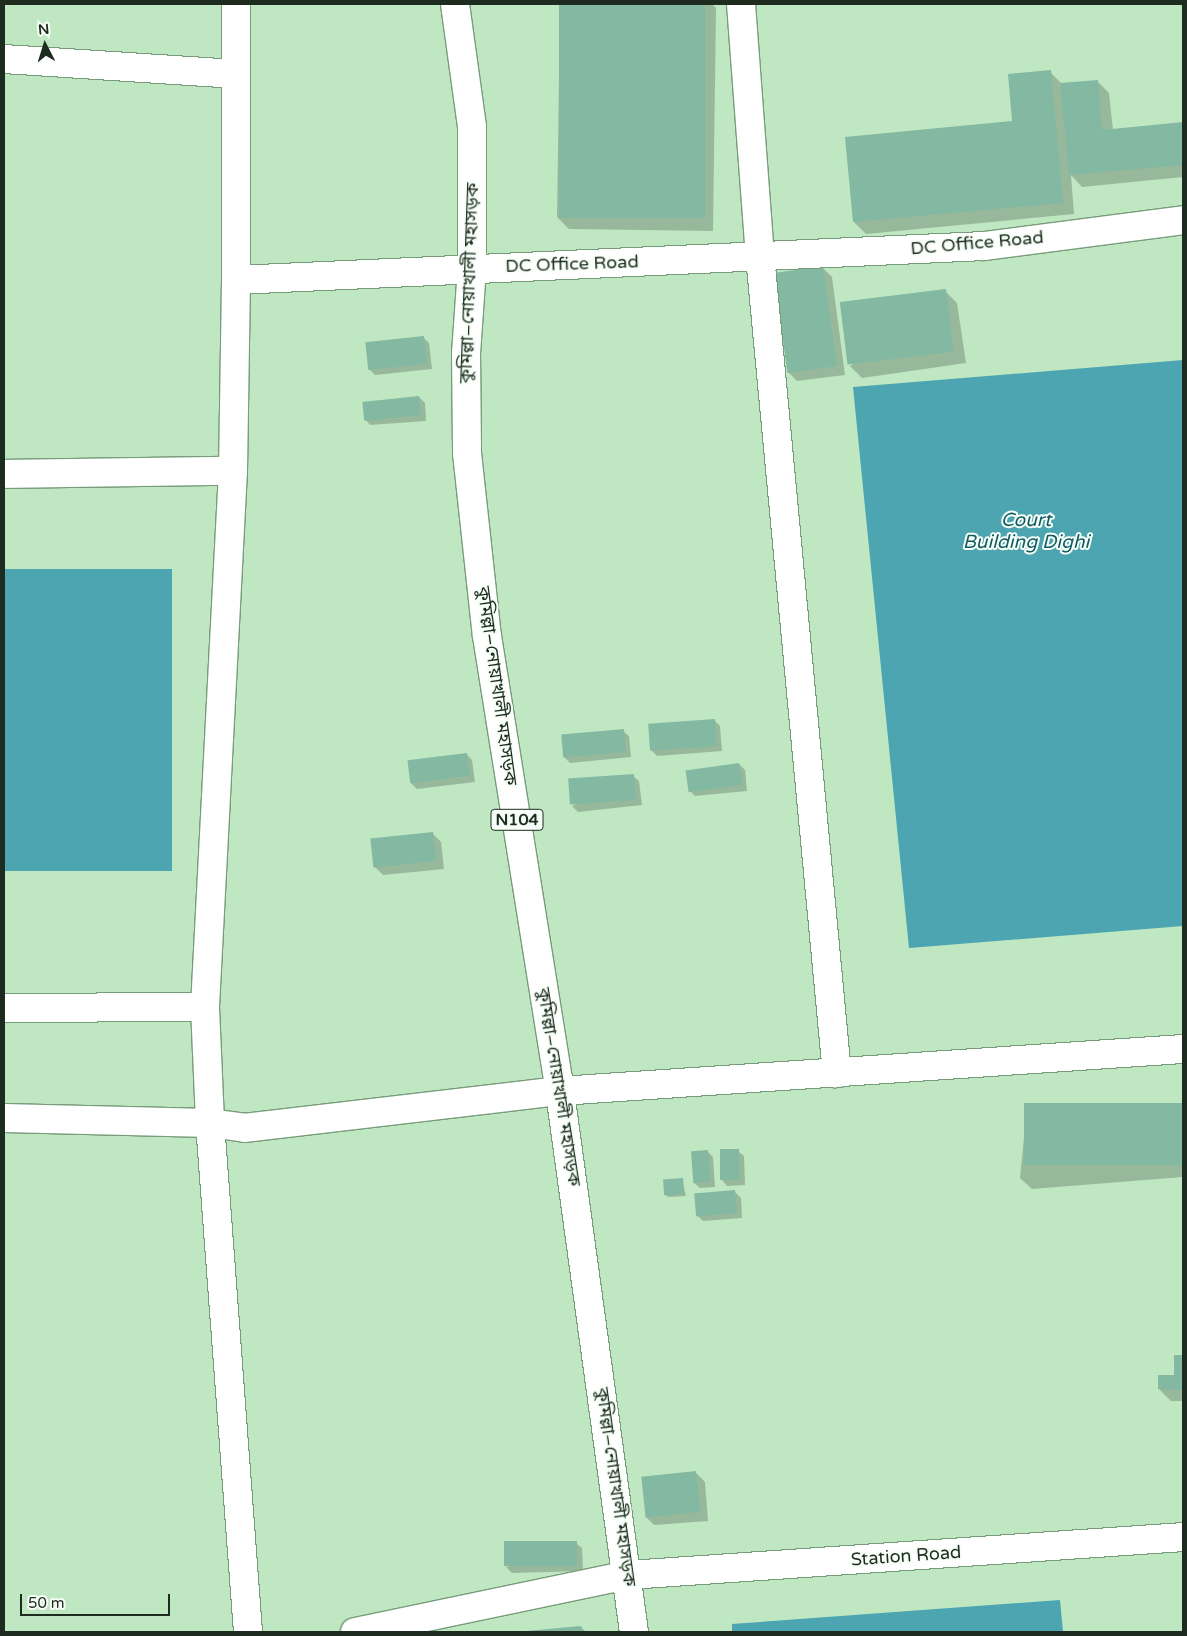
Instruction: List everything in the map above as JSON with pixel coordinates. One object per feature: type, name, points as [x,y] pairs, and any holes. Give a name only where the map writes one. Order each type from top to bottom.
[{"type":"main road","points":[[236,4],[236,280],[233,471],[205,1007],[210,1123],[248,1632]]},
{"type":"main road","name":"কুমিল্লা–নোয়াখালী মহাসড়ক","points":[[455,4],[472,127],[472,268],[466,352],[468,462],[487,636],[560,1091],[628,1575],[634,1632]]},
{"type":"main road","points":[[741,4],[760,256],[837,1072]]},
{"type":"main road","points":[[4,59],[235,74]]},
{"type":"main road","name":"DC Office Road","points":[[236,280],[984,246],[1181,218]]},
{"type":"main road","points":[[4,474],[233,471]]},
{"type":"main road","points":[[4,1008],[205,1007]]},
{"type":"main road","points":[[4,1118],[210,1123],[244,1128],[560,1091],[1183,1049]]},
{"type":"main road","name":"Station Road","points":[[355,1632],[628,1575],[1183,1537]]},
{"type":"water","name":"Court Building Dighi","points":[[1183,360],[1183,926],[909,948],[853,387]]},
{"type":"water","points":[[4,569],[172,569],[172,871],[4,871]]},
{"type":"water","points":[[1060,1600],[1063,1632],[732,1632],[732,1624]]},
{"type":"building","points":[[559,4],[705,4],[705,218],[559,218]]},
{"type":"building","points":[[1051,70],[1063,203],[853,222],[845,137],[1012,121],[1008,74]]},
{"type":"building","points":[[1098,80],[1102,130],[1183,122],[1183,165],[1069,175],[1060,83]]},
{"type":"building","points":[[823,266],[837,366],[788,373],[773,273]]},
{"type":"building","points":[[946,289],[954,352],[847,365],[840,302]]},
{"type":"building","points":[[424,336],[427,364],[368,370],[365,342]]},
{"type":"building","points":[[419,396],[421,415],[364,421],[362,402]]},
{"type":"building","points":[[715,719],[717,746],[650,751],[648,724]]},
{"type":"building","points":[[624,729],[626,752],[563,757],[561,734]]},
{"type":"building","points":[[467,753],[470,776],[410,783],[407,760]]},
{"type":"building","points":[[739,763],[742,785],[689,792],[686,771]]},
{"type":"building","points":[[634,774],[636,800],[570,805],[568,779]]},
{"type":"building","points":[[433,832],[436,861],[373,867],[370,839]]},
{"type":"building","points":[[1024,1103],[1183,1103],[1183,1165],[1024,1165]]},
{"type":"building","points":[[720,1149],[739,1149],[739,1180],[720,1180]]},
{"type":"building","points":[[708,1150],[710,1182],[693,1183],[691,1151]]},
{"type":"building","points":[[683,1178],[684,1194],[664,1195],[663,1179]]},
{"type":"building","points":[[735,1190],[737,1213],[696,1216],[694,1194]]},
{"type":"building","points":[[1174,1355],[1183,1355],[1183,1390],[1158,1389],[1158,1375],[1174,1375]]},
{"type":"building","points":[[696,1471],[700,1512],[646,1518],[641,1477]]},
{"type":"building","points":[[504,1541],[577,1541],[577,1566],[504,1566]]},
{"type":"building","points":[[581,1626],[582,1632],[526,1631]]}]
